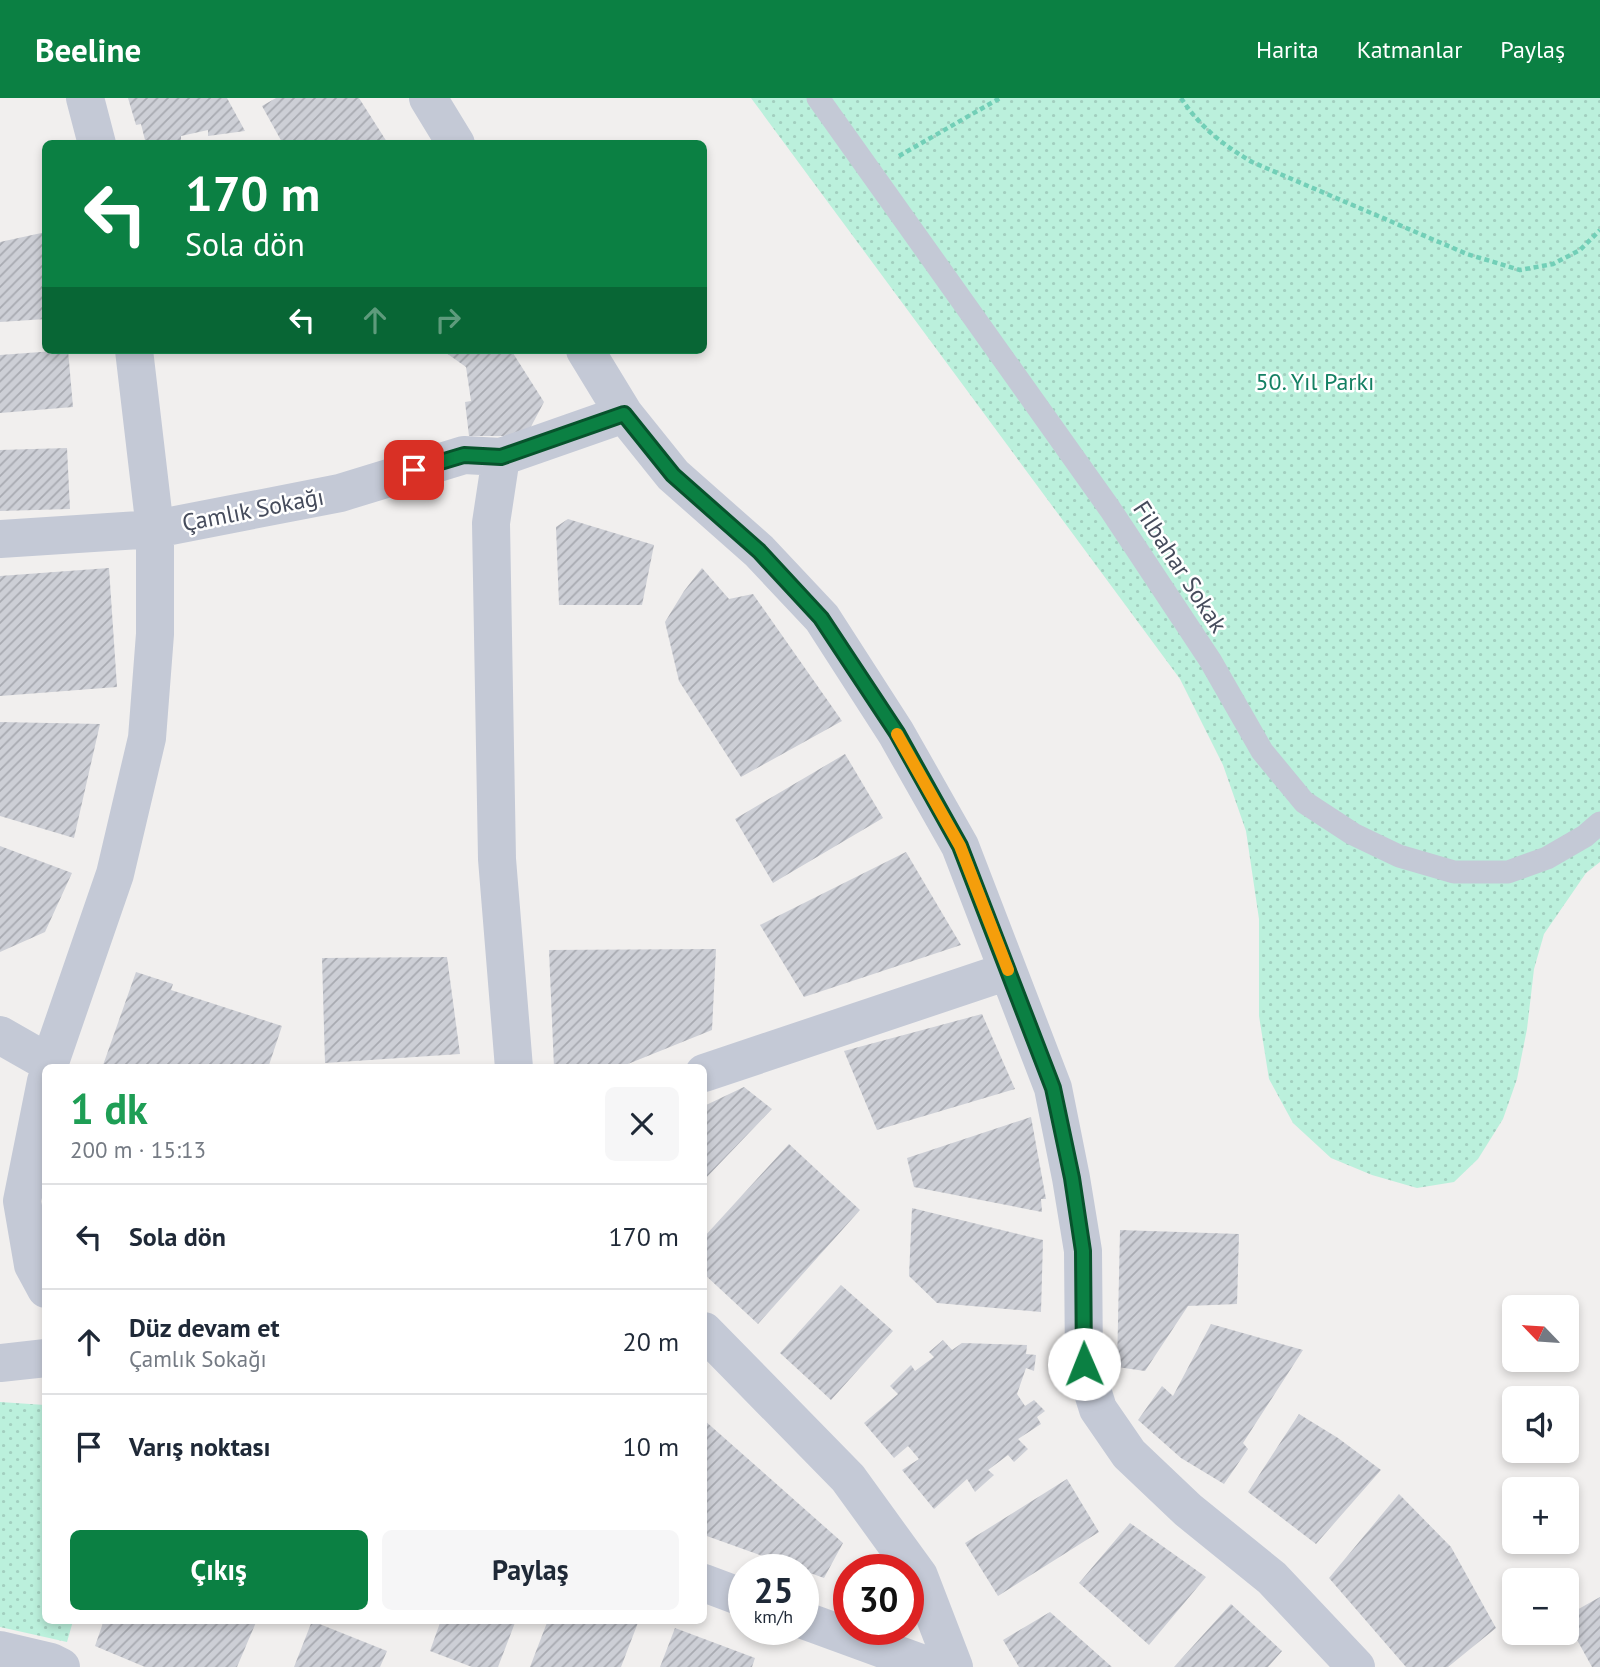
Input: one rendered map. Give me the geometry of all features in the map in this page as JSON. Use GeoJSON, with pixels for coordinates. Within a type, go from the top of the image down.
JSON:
{"type":"FeatureCollection","features":[{"type":"Feature","properties":{"kind":"street"},"geometry":{"type":"LineString","coordinates":[[85,98],[96,140]]}},
{"type":"Feature","properties":{"kind":"street"},"geometry":{"type":"LineString","coordinates":[[428,98],[454,140]]}},
{"type":"Feature","properties":{"kind":"street"},"geometry":{"type":"LineString","coordinates":[[50,1064],[115,874],[147,738],[155,634],[155,528],[134,354]]}},
{"type":"Feature","properties":{"kind":"street"},"geometry":{"type":"LineString","coordinates":[[587,354],[624,414],[673,475],[759,551],[821,618],[897,733],[960,846],[1053,1088],[1072,1178],[1083,1251],[1084,1364],[1097,1409],[1129,1454],[1188,1510],[1272,1578],[1356,1667]]}},
{"type":"Feature","properties":{"kind":"street"},"geometry":{"type":"LineString","coordinates":[[514,1064],[497,859],[491,523],[501,457],[624,414]]}},
{"type":"Feature","properties":{"kind":"street","name":"Çamlık Sokağı"},"geometry":{"type":"LineString","coordinates":[[0,539],[155,528],[340,493],[464,455],[501,457]]}},
{"type":"Feature","properties":{"kind":"street"},"geometry":{"type":"LineString","coordinates":[[707,1072],[1008,971]]}},
{"type":"Feature","properties":{"kind":"street"},"geometry":{"type":"LineString","coordinates":[[0,1035],[42,1066]]}},
{"type":"Feature","properties":{"kind":"street"},"geometry":{"type":"LineString","coordinates":[[42,1101],[22,1201],[33,1265],[42,1282]]}},
{"type":"Feature","properties":{"kind":"street"},"geometry":{"type":"LineString","coordinates":[[707,1334],[848,1478],[919,1576],[954,1667]]}},
{"type":"Feature","properties":{"kind":"street"},"geometry":{"type":"LineString","coordinates":[[0,1363],[42,1358]]}},
{"type":"Feature","properties":{"kind":"street"},"geometry":{"type":"LineString","coordinates":[[707,1584],[728,1592]]}},
{"type":"Feature","properties":{"kind":"street"},"geometry":{"type":"LineString","coordinates":[[819,1626],[932,1667]]}},
{"type":"Feature","properties":{"kind":"street"},"geometry":{"type":"LineString","coordinates":[[0,1650],[51,1662],[61,1667]]}},
{"type":"Feature","properties":{"kind":"lane","name":"Filbahar Sokak"},"geometry":{"type":"LineString","coordinates":[[818,98],[1110,509],[1210,660],[1262,751],[1304,802],[1353,835],[1399,856],[1454,872],[1508,872],[1546,858],[1585,836],[1600,823]]}},
{"type":"Feature","properties":{"kind":"path"},"geometry":{"type":"LineString","coordinates":[[871,173],[1000,98]]}},
{"type":"Feature","properties":{"kind":"path"},"geometry":{"type":"LineString","coordinates":[[1181,98],[1195,119],[1222,144],[1252,162],[1467,254],[1520,270],[1553,264],[1580,250],[1600,230]]}},
{"type":"Feature","properties":{"kind":"green space","name":"50. Yıl Parkı"},"geometry":{"type":"Polygon","coordinates":[[[751,98],[1600,98],[1600,862],[1586,873],[1544,934],[1534,969],[1527,1029],[1517,1079],[1503,1119],[1478,1159],[1454,1182],[1417,1188],[1372,1175],[1331,1158],[1293,1123],[1269,1079],[1259,1016],[1259,919],[1246,831],[1223,765],[1180,679],[751,98]]]}},
{"type":"Feature","properties":{"kind":"green space"},"geometry":{"type":"Polygon","coordinates":[[[0,1402],[42,1405],[42,1624],[72,1624],[67,1642],[0,1627],[0,1402]]]}},
{"type":"Feature","properties":{"kind":"building"},"geometry":{"type":"Polygon","coordinates":[[[128,98],[227,98],[245,131],[208,136],[208,130],[181,136],[181,140],[145,140],[141,124],[136,125],[128,98]]]}},
{"type":"Feature","properties":{"kind":"building"},"geometry":{"type":"Polygon","coordinates":[[[276,98],[359,98],[386,140],[281,140],[262,106],[276,98]]]}},
{"type":"Feature","properties":{"kind":"building"},"geometry":{"type":"Polygon","coordinates":[[[42,233],[42,319],[0,322],[0,242],[42,233]]]}},
{"type":"Feature","properties":{"kind":"building"},"geometry":{"type":"Polygon","coordinates":[[[42,352],[68,354],[73,407],[0,413],[0,355],[42,352]]]}},
{"type":"Feature","properties":{"kind":"building"},"geometry":{"type":"Polygon","coordinates":[[[448,354],[514,354],[544,402],[525,438],[469,436],[465,402],[471,401],[466,367],[448,354]]]}},
{"type":"Feature","properties":{"kind":"building"},"geometry":{"type":"Polygon","coordinates":[[[67,448],[70,509],[0,511],[0,450],[67,448]]]}},
{"type":"Feature","properties":{"kind":"building"},"geometry":{"type":"Polygon","coordinates":[[[568,519],[654,545],[642,605],[559,605],[556,527],[568,519]]]}},
{"type":"Feature","properties":{"kind":"building"},"geometry":{"type":"Polygon","coordinates":[[[109,568],[117,687],[0,696],[0,576],[109,568]]]}},
{"type":"Feature","properties":{"kind":"building"},"geometry":{"type":"Polygon","coordinates":[[[702,568],[729,599],[753,594],[842,721],[741,777],[679,681],[665,622],[702,568]]]}},
{"type":"Feature","properties":{"kind":"building"},"geometry":{"type":"Polygon","coordinates":[[[0,722],[100,724],[74,838],[0,816],[0,722]]]}},
{"type":"Feature","properties":{"kind":"building"},"geometry":{"type":"Polygon","coordinates":[[[845,754],[883,818],[773,883],[735,819],[845,754]]]}},
{"type":"Feature","properties":{"kind":"building"},"geometry":{"type":"Polygon","coordinates":[[[0,846],[72,873],[45,932],[0,952],[0,846]]]}},
{"type":"Feature","properties":{"kind":"building"},"geometry":{"type":"Polygon","coordinates":[[[906,852],[961,945],[804,997],[760,925],[906,852]]]}},
{"type":"Feature","properties":{"kind":"building"},"geometry":{"type":"Polygon","coordinates":[[[716,949],[712,1030],[628,1064],[554,1064],[549,950],[716,949]]]}},
{"type":"Feature","properties":{"kind":"building"},"geometry":{"type":"Polygon","coordinates":[[[447,957],[460,1054],[325,1063],[322,958],[447,957]]]}},
{"type":"Feature","properties":{"kind":"building"},"geometry":{"type":"Polygon","coordinates":[[[136,972],[173,984],[171,990],[282,1026],[269,1064],[103,1064],[136,972]]]}},
{"type":"Feature","properties":{"kind":"building"},"geometry":{"type":"Polygon","coordinates":[[[982,1014],[1015,1089],[877,1130],[844,1051],[982,1014]]]}},
{"type":"Feature","properties":{"kind":"building"},"geometry":{"type":"Polygon","coordinates":[[[744,1087],[772,1109],[707,1177],[707,1105],[744,1087]]]}},
{"type":"Feature","properties":{"kind":"building"},"geometry":{"type":"Polygon","coordinates":[[[1031,1117],[1046,1199],[1041,1199],[1042,1212],[914,1187],[907,1158],[1031,1117]]]}},
{"type":"Feature","properties":{"kind":"building"},"geometry":{"type":"Polygon","coordinates":[[[789,1144],[860,1210],[758,1324],[707,1277],[707,1234],[789,1144]]]}},
{"type":"Feature","properties":{"kind":"building"},"geometry":{"type":"Polygon","coordinates":[[[912,1208],[1043,1240],[1041,1312],[937,1303],[909,1276],[912,1208]]]}},
{"type":"Feature","properties":{"kind":"building"},"geometry":{"type":"Polygon","coordinates":[[[1120,1230],[1239,1234],[1237,1304],[1188,1306],[1145,1371],[1117,1367],[1120,1230]]]}},
{"type":"Feature","properties":{"kind":"building"},"geometry":{"type":"Polygon","coordinates":[[[841,1285],[893,1331],[831,1400],[780,1353],[841,1285]]]}},
{"type":"Feature","properties":{"kind":"building"},"geometry":{"type":"Polygon","coordinates":[[[1211,1324],[1303,1350],[1243,1443],[1248,1449],[1224,1484],[1181,1458],[1138,1420],[1162,1386],[1173,1396],[1211,1324]]]}},
{"type":"Feature","properties":{"kind":"building"},"geometry":{"type":"Polygon","coordinates":[[[943,1340],[952,1350],[962,1343],[1027,1345],[1026,1354],[1036,1355],[1034,1371],[1026,1368],[1017,1394],[1025,1406],[1034,1400],[1045,1411],[1037,1417],[1041,1424],[1018,1439],[1028,1449],[1014,1462],[1008,1455],[988,1470],[994,1475],[975,1492],[967,1479],[934,1509],[902,1470],[919,1459],[908,1446],[894,1458],[864,1423],[898,1394],[890,1386],[911,1365],[915,1371],[934,1357],[929,1352],[943,1340]]]}},
{"type":"Feature","properties":{"kind":"building"},"geometry":{"type":"Polygon","coordinates":[[[1299,1414],[1338,1438],[1381,1470],[1316,1544],[1248,1492],[1299,1414]]]}},
{"type":"Feature","properties":{"kind":"building"},"geometry":{"type":"Polygon","coordinates":[[[707,1423],[843,1543],[837,1554],[833,1554],[833,1561],[824,1578],[819,1576],[819,1554],[757,1554],[707,1536],[707,1423]]]}},
{"type":"Feature","properties":{"kind":"building"},"geometry":{"type":"Polygon","coordinates":[[[1067,1479],[1099,1532],[998,1596],[965,1543],[1067,1479]]]}},
{"type":"Feature","properties":{"kind":"building"},"geometry":{"type":"Polygon","coordinates":[[[1399,1494],[1451,1547],[1496,1628],[1448,1667],[1406,1667],[1329,1578],[1399,1494]]]}},
{"type":"Feature","properties":{"kind":"building"},"geometry":{"type":"Polygon","coordinates":[[[1130,1523],[1206,1577],[1149,1645],[1079,1583],[1130,1523]]]}},
{"type":"Feature","properties":{"kind":"building"},"geometry":{"type":"Polygon","coordinates":[[[1600,1597],[1600,1667],[1592,1667],[1579,1644],[1579,1609],[1600,1597]]]}},
{"type":"Feature","properties":{"kind":"building"},"geometry":{"type":"Polygon","coordinates":[[[1231,1604],[1282,1651],[1268,1667],[1174,1667],[1231,1604]]]}},
{"type":"Feature","properties":{"kind":"building"},"geometry":{"type":"Polygon","coordinates":[[[1050,1612],[1112,1667],[1019,1667],[1003,1640],[1050,1612]]]}},
{"type":"Feature","properties":{"kind":"building"},"geometry":{"type":"Polygon","coordinates":[[[103,1624],[255,1624],[237,1667],[145,1667],[95,1646],[103,1624]]]}},
{"type":"Feature","properties":{"kind":"building"},"geometry":{"type":"Polygon","coordinates":[[[311,1624],[320,1624],[387,1651],[380,1667],[294,1667],[311,1624]]]}},
{"type":"Feature","properties":{"kind":"building"},"geometry":{"type":"Polygon","coordinates":[[[440,1624],[514,1624],[498,1667],[472,1667],[430,1651],[440,1624]]]}},
{"type":"Feature","properties":{"kind":"building"},"geometry":{"type":"Polygon","coordinates":[[[546,1624],[637,1624],[621,1667],[530,1667],[546,1624]]]}},
{"type":"Feature","properties":{"kind":"building"},"geometry":{"type":"Polygon","coordinates":[[[675,1628],[755,1658],[752,1667],[660,1667],[675,1628]]]}},
{"type":"Feature","properties":{"kind":"slow traffic"},"geometry":{"type":"LineString","coordinates":[[897,734],[960,846],[1008,970]]}},
{"type":"Feature","properties":{"kind":"route"},"geometry":{"type":"LineString","coordinates":[[414,470],[464,455],[501,457],[624,414],[673,475],[759,551],[821,618],[897,733],[960,846],[1053,1088],[1072,1178],[1083,1251],[1084,1364]]}}]}
